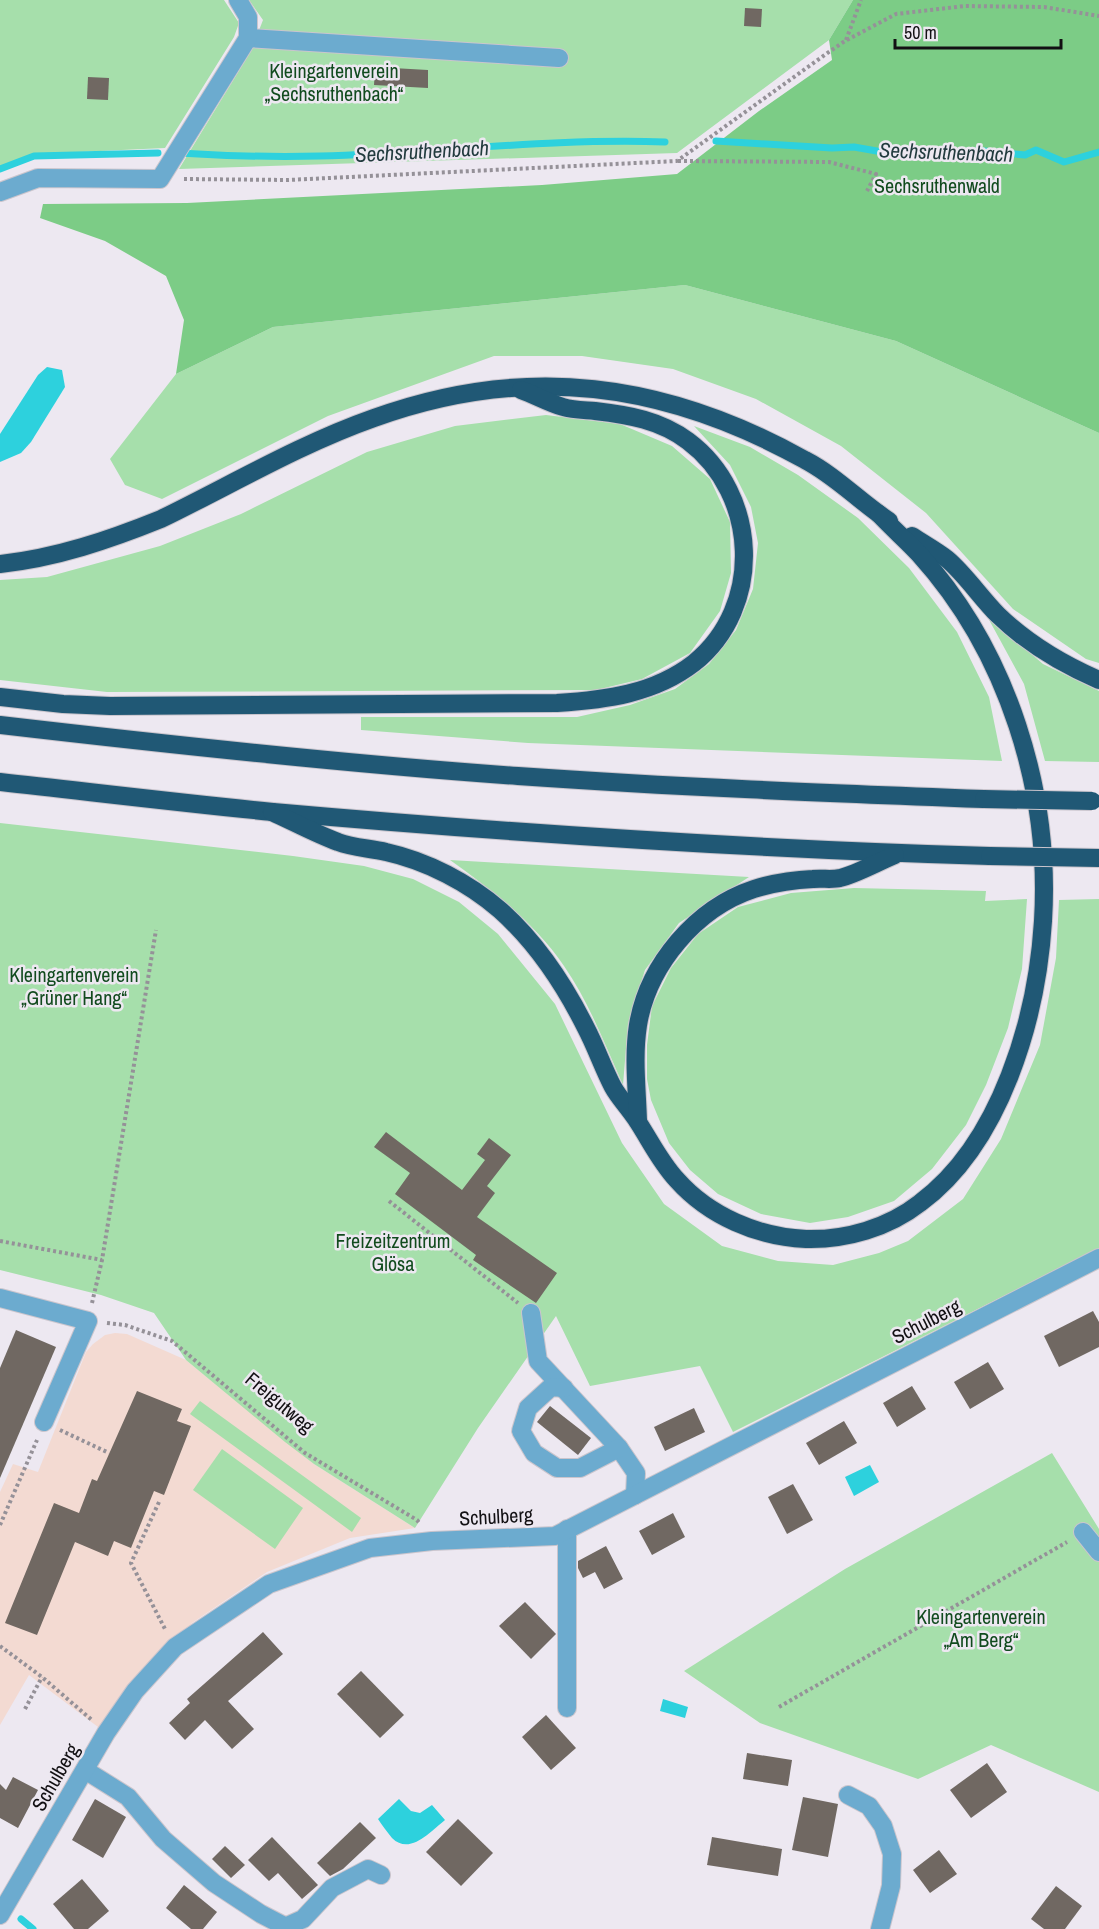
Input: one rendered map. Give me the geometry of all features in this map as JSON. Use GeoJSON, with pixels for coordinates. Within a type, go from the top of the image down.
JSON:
{"type":"FeatureCollection","features":[{"type":"Feature","properties":{"kind":"highway"},"geometry":{"type":"LineString","coordinates":[[0,564],[56,555],[137,529],[305,447],[373,418],[445,396],[514,387],[555,386],[598,389],[672,403],[731,423],[808,461],[879,514],[948,560],[998,615],[1023,637],[1066,665],[1099,680]]}},
{"type":"Feature","properties":{"kind":"highway"},"geometry":{"type":"LineString","coordinates":[[0,698],[110,706],[557,703],[616,697],[644,690],[666,680],[694,662],[718,637],[739,597],[745,562],[743,536],[736,504],[720,475],[705,455],[687,440],[665,428],[639,417],[564,407],[514,387]]}},
{"type":"Feature","properties":{"kind":"highway"},"geometry":{"type":"LineString","coordinates":[[272,812],[341,844],[387,852],[430,866],[456,879],[498,908],[539,951],[555,974],[585,1027],[614,1089],[638,1121],[656,1152],[676,1179],[709,1208],[732,1221],[765,1234],[796,1239],[836,1237],[860,1233],[879,1226],[914,1208],[930,1196],[950,1175],[989,1119],[1010,1076],[1031,1000],[1042,940],[1044,860],[1040,819],[1032,777],[1007,697],[989,658],[969,621],[921,556],[879,514]]}},
{"type":"Feature","properties":{"kind":"highway"},"geometry":{"type":"LineString","coordinates":[[0,725],[184,746],[516,776],[777,791],[1095,801]]}},
{"type":"Feature","properties":{"kind":"highway"},"geometry":{"type":"LineString","coordinates":[[0,782],[272,812],[585,836],[898,854],[1099,858]]}},
{"type":"Feature","properties":{"kind":"highway"},"geometry":{"type":"LineString","coordinates":[[638,1121],[635,1054],[638,1024],[647,992],[663,962],[684,934],[727,900],[753,890],[795,881],[840,878],[898,854]]}},
{"type":"Feature","properties":{"kind":"street"},"geometry":{"type":"LineString","coordinates":[[0,192],[38,178],[160,179],[248,38],[248,17],[238,0]]}},
{"type":"Feature","properties":{"kind":"street"},"geometry":{"type":"LineString","coordinates":[[248,38],[559,58]]}},
{"type":"Feature","properties":{"kind":"street","name":"Schulberg"},"geometry":{"type":"LineString","coordinates":[[0,1915],[106,1733],[135,1691],[175,1647],[269,1584],[370,1548],[432,1541],[555,1536],[1099,1258]]}},
{"type":"Feature","properties":{"kind":"street"},"geometry":{"type":"LineString","coordinates":[[0,1298],[88,1321],[44,1422]]}},
{"type":"Feature","properties":{"kind":"street"},"geometry":{"type":"LineString","coordinates":[[531,1313],[538,1361],[619,1448],[636,1473],[635,1495]]}},
{"type":"Feature","properties":{"kind":"street"},"geometry":{"type":"LineString","coordinates":[[564,1388],[551,1387],[528,1408],[521,1431],[534,1453],[557,1468],[580,1468],[619,1448]]}},
{"type":"Feature","properties":{"kind":"street"},"geometry":{"type":"LineString","coordinates":[[567,1529],[567,1708]]}},
{"type":"Feature","properties":{"kind":"street"},"geometry":{"type":"LineString","coordinates":[[1083,1532],[1099,1552]]}},
{"type":"Feature","properties":{"kind":"street"},"geometry":{"type":"LineString","coordinates":[[85,1770],[128,1797],[163,1839],[214,1883],[261,1914],[288,1928],[303,1918],[332,1888],[368,1869],[381,1875]]}},
{"type":"Feature","properties":{"kind":"street"},"geometry":{"type":"LineString","coordinates":[[848,1795],[869,1806],[883,1826],[892,1854],[891,1886],[880,1929]]}},
{"type":"Feature","properties":{"kind":"path"},"geometry":{"type":"LineString","coordinates":[[845,41],[861,0]]}},
{"type":"Feature","properties":{"kind":"path"},"geometry":{"type":"LineString","coordinates":[[677,161],[845,41],[896,14],[965,6],[1044,7],[1099,16]]}},
{"type":"Feature","properties":{"kind":"path"},"geometry":{"type":"LineString","coordinates":[[160,179],[288,180],[677,161],[829,162],[876,174],[867,191]]}},
{"type":"Feature","properties":{"kind":"path"},"geometry":{"type":"LineString","coordinates":[[88,1321],[102,1260],[156,930]]}},
{"type":"Feature","properties":{"kind":"path"},"geometry":{"type":"LineString","coordinates":[[389,1201],[531,1313]]}},
{"type":"Feature","properties":{"kind":"path"},"geometry":{"type":"LineString","coordinates":[[0,1240],[102,1260]]}},
{"type":"Feature","properties":{"kind":"path","name":"Freigutweg"},"geometry":{"type":"LineString","coordinates":[[88,1321],[125,1325],[172,1341],[305,1453],[417,1520],[432,1541]]}},
{"type":"Feature","properties":{"kind":"path"},"geometry":{"type":"LineString","coordinates":[[0,1525],[44,1422],[109,1453]]}},
{"type":"Feature","properties":{"kind":"path"},"geometry":{"type":"LineString","coordinates":[[159,1502],[131,1563],[175,1647]]}},
{"type":"Feature","properties":{"kind":"path"},"geometry":{"type":"LineString","coordinates":[[779,1707],[1083,1532]]}},
{"type":"Feature","properties":{"kind":"path"},"geometry":{"type":"LineString","coordinates":[[0,1646],[42,1677],[106,1733]]}},
{"type":"Feature","properties":{"kind":"path"},"geometry":{"type":"LineString","coordinates":[[25,1709],[42,1677]]}},
{"type":"Feature","properties":{"kind":"shaded area"},"geometry":{"type":"Polygon","coordinates":[[[127,1334],[186,1360],[314,1464],[415,1528],[350,1538],[267,1572],[192,1623],[106,1733],[29,1675],[0,1725],[0,1492],[13,1464],[38,1472],[86,1352],[105,1335],[127,1334]]]}},
{"type":"Feature","properties":{"kind":"green space"},"geometry":{"type":"Polygon","coordinates":[[[0,0],[224,0],[239,23],[234,37],[165,148],[35,154],[0,168],[0,0]]]}},
{"type":"Feature","properties":{"kind":"green space","name":"Kleingartenverein „Sechsruthenbach“"},"geometry":{"type":"Polygon","coordinates":[[[249,0],[853,0],[829,40],[677,153],[179,169],[251,51],[263,20],[249,0]]]}},
{"type":"Feature","properties":{"kind":"green space","name":"Sechsruthenwald"},"geometry":{"type":"Polygon","coordinates":[[[853,0],[1099,0],[1099,433],[896,341],[685,285],[273,327],[176,374],[184,320],[166,276],[105,241],[40,218],[43,204],[187,203],[542,185],[677,174],[759,111],[832,60],[829,40],[853,0]]]}},
{"type":"Feature","properties":{"kind":"green space"},"geometry":{"type":"Polygon","coordinates":[[[685,285],[896,341],[1099,433],[1099,663],[1086,659],[1013,609],[926,513],[841,446],[756,399],[673,369],[582,356],[494,356],[328,416],[162,499],[125,485],[110,459],[176,374],[273,327],[685,285]]]}},
{"type":"Feature","properties":{"kind":"green space"},"geometry":{"type":"Polygon","coordinates":[[[546,415],[620,424],[672,446],[710,479],[730,522],[731,573],[720,611],[690,653],[642,679],[596,690],[107,692],[0,680],[0,580],[47,577],[160,546],[241,514],[367,452],[455,426],[546,415]]]}},
{"type":"Feature","properties":{"kind":"green space"},"geometry":{"type":"Polygon","coordinates":[[[694,426],[750,447],[798,475],[858,518],[909,568],[957,632],[989,697],[1002,761],[528,743],[361,730],[361,717],[577,717],[630,705],[675,689],[709,664],[736,630],[753,589],[758,543],[751,507],[730,465],[694,426]]]}},
{"type":"Feature","properties":{"kind":"green space"},"geometry":{"type":"Polygon","coordinates":[[[987,616],[1043,664],[1099,691],[1099,762],[1045,761],[1024,684],[987,616]]]}},
{"type":"Feature","properties":{"kind":"green space"},"geometry":{"type":"Polygon","coordinates":[[[0,823],[364,866],[413,879],[459,902],[498,934],[555,1004],[622,1143],[664,1204],[722,1246],[778,1261],[833,1265],[879,1253],[908,1241],[963,1199],[1001,1139],[1040,1045],[1056,958],[1059,900],[1099,899],[1099,1266],[1091,1252],[733,1432],[700,1366],[590,1386],[556,1316],[478,1428],[415,1528],[314,1464],[285,1442],[186,1360],[154,1313],[101,1295],[0,1270],[0,823]]]}},
{"type":"Feature","properties":{"kind":"green space"},"geometry":{"type":"Polygon","coordinates":[[[450,860],[749,877],[679,923],[645,970],[628,1024],[623,1085],[581,994],[552,950],[512,908],[450,860]]]}},
{"type":"Feature","properties":{"kind":"green space"},"geometry":{"type":"Polygon","coordinates":[[[854,888],[986,891],[985,901],[1027,899],[1022,969],[1008,1028],[986,1085],[966,1125],[932,1169],[894,1201],[848,1217],[810,1223],[761,1214],[718,1194],[690,1170],[669,1143],[651,1100],[647,1079],[647,1045],[652,1006],[671,968],[698,934],[738,907],[791,893],[854,888]]]}},
{"type":"Feature","properties":{"kind":"green space"},"geometry":{"type":"Polygon","coordinates":[[[200,1401],[361,1518],[352,1532],[190,1414],[200,1401]]]}},
{"type":"Feature","properties":{"kind":"green space"},"geometry":{"type":"Polygon","coordinates":[[[222,1449],[303,1508],[275,1549],[193,1490],[222,1449]]]}},
{"type":"Feature","properties":{"kind":"green space","name":"Kleingartenverein „Am Berg“"},"geometry":{"type":"Polygon","coordinates":[[[1052,1453],[1099,1529],[1099,1792],[991,1745],[918,1779],[760,1723],[684,1671],[845,1569],[1052,1453]]]}},
{"type":"Feature","properties":{"kind":"water"},"geometry":{"type":"Polygon","coordinates":[[[47,367],[62,370],[65,387],[31,442],[21,453],[0,462],[0,434],[38,375],[47,367]]]}},
{"type":"Feature","properties":{"kind":"water"},"geometry":{"type":"Polygon","coordinates":[[[870,1465],[879,1482],[854,1496],[845,1477],[870,1465]]]}},
{"type":"Feature","properties":{"kind":"water"},"geometry":{"type":"Polygon","coordinates":[[[663,1699],[688,1707],[685,1718],[660,1711],[663,1699]]]}},
{"type":"Feature","properties":{"kind":"water"},"geometry":{"type":"Polygon","coordinates":[[[399,1799],[411,1811],[420,1813],[432,1805],[445,1820],[420,1840],[406,1844],[399,1843],[392,1838],[378,1819],[399,1799]]]}},
{"type":"Feature","properties":{"kind":"building"},"geometry":{"type":"Polygon","coordinates":[[[745,8],[762,9],[761,27],[744,26],[745,8]]]}},
{"type":"Feature","properties":{"kind":"building"},"geometry":{"type":"Polygon","coordinates":[[[375,67],[428,70],[428,88],[374,85],[375,67]]]}},
{"type":"Feature","properties":{"kind":"building"},"geometry":{"type":"Polygon","coordinates":[[[88,77],[109,78],[108,100],[87,99],[88,77]]]}},
{"type":"Feature","properties":{"kind":"building"},"geometry":{"type":"Polygon","coordinates":[[[386,1132],[462,1190],[485,1160],[477,1154],[489,1138],[511,1155],[487,1186],[495,1193],[477,1217],[557,1273],[536,1303],[473,1260],[476,1255],[395,1194],[410,1173],[374,1147],[386,1132]]]}},
{"type":"Feature","properties":{"kind":"building"},"geometry":{"type":"Polygon","coordinates":[[[1093,1311],[1099,1322],[1099,1347],[1059,1367],[1044,1336],[1093,1311]]]}},
{"type":"Feature","properties":{"kind":"building"},"geometry":{"type":"Polygon","coordinates":[[[16,1330],[56,1347],[0,1478],[0,1368],[16,1330]]]}},
{"type":"Feature","properties":{"kind":"building"},"geometry":{"type":"Polygon","coordinates":[[[988,1362],[1004,1389],[970,1409],[954,1382],[988,1362]]]}},
{"type":"Feature","properties":{"kind":"building"},"geometry":{"type":"Polygon","coordinates":[[[912,1386],[926,1409],[897,1427],[883,1403],[912,1386]]]}},
{"type":"Feature","properties":{"kind":"building"},"geometry":{"type":"Polygon","coordinates":[[[137,1391],[182,1409],[177,1421],[191,1426],[164,1495],[154,1491],[131,1548],[114,1541],[108,1556],[75,1542],[37,1635],[5,1623],[54,1503],[79,1513],[92,1479],[97,1481],[137,1391]]]}},
{"type":"Feature","properties":{"kind":"building"},"geometry":{"type":"Polygon","coordinates":[[[550,1406],[591,1438],[578,1455],[537,1422],[550,1406]]]}},
{"type":"Feature","properties":{"kind":"building"},"geometry":{"type":"Polygon","coordinates":[[[694,1408],[705,1432],[665,1451],[654,1427],[694,1408]]]}},
{"type":"Feature","properties":{"kind":"building"},"geometry":{"type":"Polygon","coordinates":[[[844,1421],[857,1443],[819,1465],[806,1443],[844,1421]]]}},
{"type":"Feature","properties":{"kind":"building"},"geometry":{"type":"Polygon","coordinates":[[[793,1484],[813,1520],[787,1534],[768,1497],[793,1484]]]}},
{"type":"Feature","properties":{"kind":"building"},"geometry":{"type":"Polygon","coordinates":[[[673,1513],[685,1537],[652,1555],[639,1531],[673,1513]]]}},
{"type":"Feature","properties":{"kind":"building"},"geometry":{"type":"Polygon","coordinates":[[[606,1546],[623,1579],[604,1589],[595,1572],[583,1578],[578,1568],[578,1561],[606,1546]]]}},
{"type":"Feature","properties":{"kind":"building"},"geometry":{"type":"Polygon","coordinates":[[[525,1602],[556,1634],[531,1659],[499,1626],[525,1602]]]}},
{"type":"Feature","properties":{"kind":"building"},"geometry":{"type":"Polygon","coordinates":[[[263,1632],[283,1654],[228,1701],[254,1729],[232,1749],[205,1720],[185,1740],[169,1723],[190,1703],[187,1699],[263,1632]]]}},
{"type":"Feature","properties":{"kind":"building"},"geometry":{"type":"Polygon","coordinates":[[[361,1671],[404,1715],[380,1738],[337,1694],[361,1671]]]}},
{"type":"Feature","properties":{"kind":"building"},"geometry":{"type":"Polygon","coordinates":[[[546,1715],[576,1748],[551,1770],[522,1737],[546,1715]]]}},
{"type":"Feature","properties":{"kind":"building"},"geometry":{"type":"Polygon","coordinates":[[[747,1753],[792,1760],[788,1786],[743,1779],[747,1753]]]}},
{"type":"Feature","properties":{"kind":"building"},"geometry":{"type":"Polygon","coordinates":[[[987,1763],[1007,1792],[971,1818],[950,1790],[987,1763]]]}},
{"type":"Feature","properties":{"kind":"building"},"geometry":{"type":"Polygon","coordinates":[[[13,1777],[38,1790],[18,1828],[0,1818],[0,1784],[6,1790],[13,1777]]]}},
{"type":"Feature","properties":{"kind":"building"},"geometry":{"type":"Polygon","coordinates":[[[803,1797],[838,1804],[828,1857],[792,1850],[803,1797]]]}},
{"type":"Feature","properties":{"kind":"building"},"geometry":{"type":"Polygon","coordinates":[[[95,1799],[126,1817],[103,1858],[72,1840],[95,1799]]]}},
{"type":"Feature","properties":{"kind":"building"},"geometry":{"type":"Polygon","coordinates":[[[458,1819],[493,1853],[461,1886],[426,1852],[458,1819]]]}},
{"type":"Feature","properties":{"kind":"building"},"geometry":{"type":"Polygon","coordinates":[[[360,1822],[376,1838],[343,1869],[330,1876],[317,1863],[360,1822]]]}},
{"type":"Feature","properties":{"kind":"building"},"geometry":{"type":"Polygon","coordinates":[[[272,1837],[318,1885],[302,1899],[278,1873],[269,1881],[248,1860],[272,1837]]]}},
{"type":"Feature","properties":{"kind":"building"},"geometry":{"type":"Polygon","coordinates":[[[712,1837],[782,1849],[778,1876],[707,1865],[712,1837]]]}},
{"type":"Feature","properties":{"kind":"building"},"geometry":{"type":"Polygon","coordinates":[[[225,1846],[245,1865],[231,1878],[212,1859],[225,1846]]]}},
{"type":"Feature","properties":{"kind":"building"},"geometry":{"type":"Polygon","coordinates":[[[939,1850],[957,1874],[930,1893],[913,1870],[939,1850]]]}},
{"type":"Feature","properties":{"kind":"building"},"geometry":{"type":"Polygon","coordinates":[[[82,1879],[109,1911],[88,1929],[74,1929],[53,1904],[82,1879]]]}},
{"type":"Feature","properties":{"kind":"building"},"geometry":{"type":"Polygon","coordinates":[[[184,1885],[217,1912],[203,1929],[191,1929],[166,1908],[184,1885]]]}},
{"type":"Feature","properties":{"kind":"building"},"geometry":{"type":"Polygon","coordinates":[[[1056,1886],[1082,1906],[1065,1929],[1044,1929],[1031,1919],[1056,1886]]]}},
{"type":"Feature","properties":{"kind":"waterway","name":"Sechsruthenbach"},"geometry":{"type":"LineString","coordinates":[[716,141],[832,148],[854,147],[888,153],[984,151],[1025,155],[1036,150],[1064,162],[1099,152]]}},
{"type":"Feature","properties":{"kind":"waterway","name":"Sechsruthenbach"},"geometry":{"type":"LineString","coordinates":[[179,153],[320,156],[579,142],[665,142]]}},
{"type":"Feature","properties":{"kind":"waterway","name":"Sechsruthenbach"},"geometry":{"type":"LineString","coordinates":[[0,169],[34,156],[158,153]]}},
{"type":"Feature","properties":{"kind":"waterway"},"geometry":{"type":"LineString","coordinates":[[21,1919],[33,1929]]}},
{"type":"Feature","properties":{"kind":"park label","name":"Kleingartenverein „Grüner Hang“"},"geometry":{"type":"Point","coordinates":[74,986]}},
{"type":"Feature","properties":{"kind":"park label","name":"Freizeitzentrum Glösa"},"geometry":{"type":"Point","coordinates":[393,1252]}}]}
